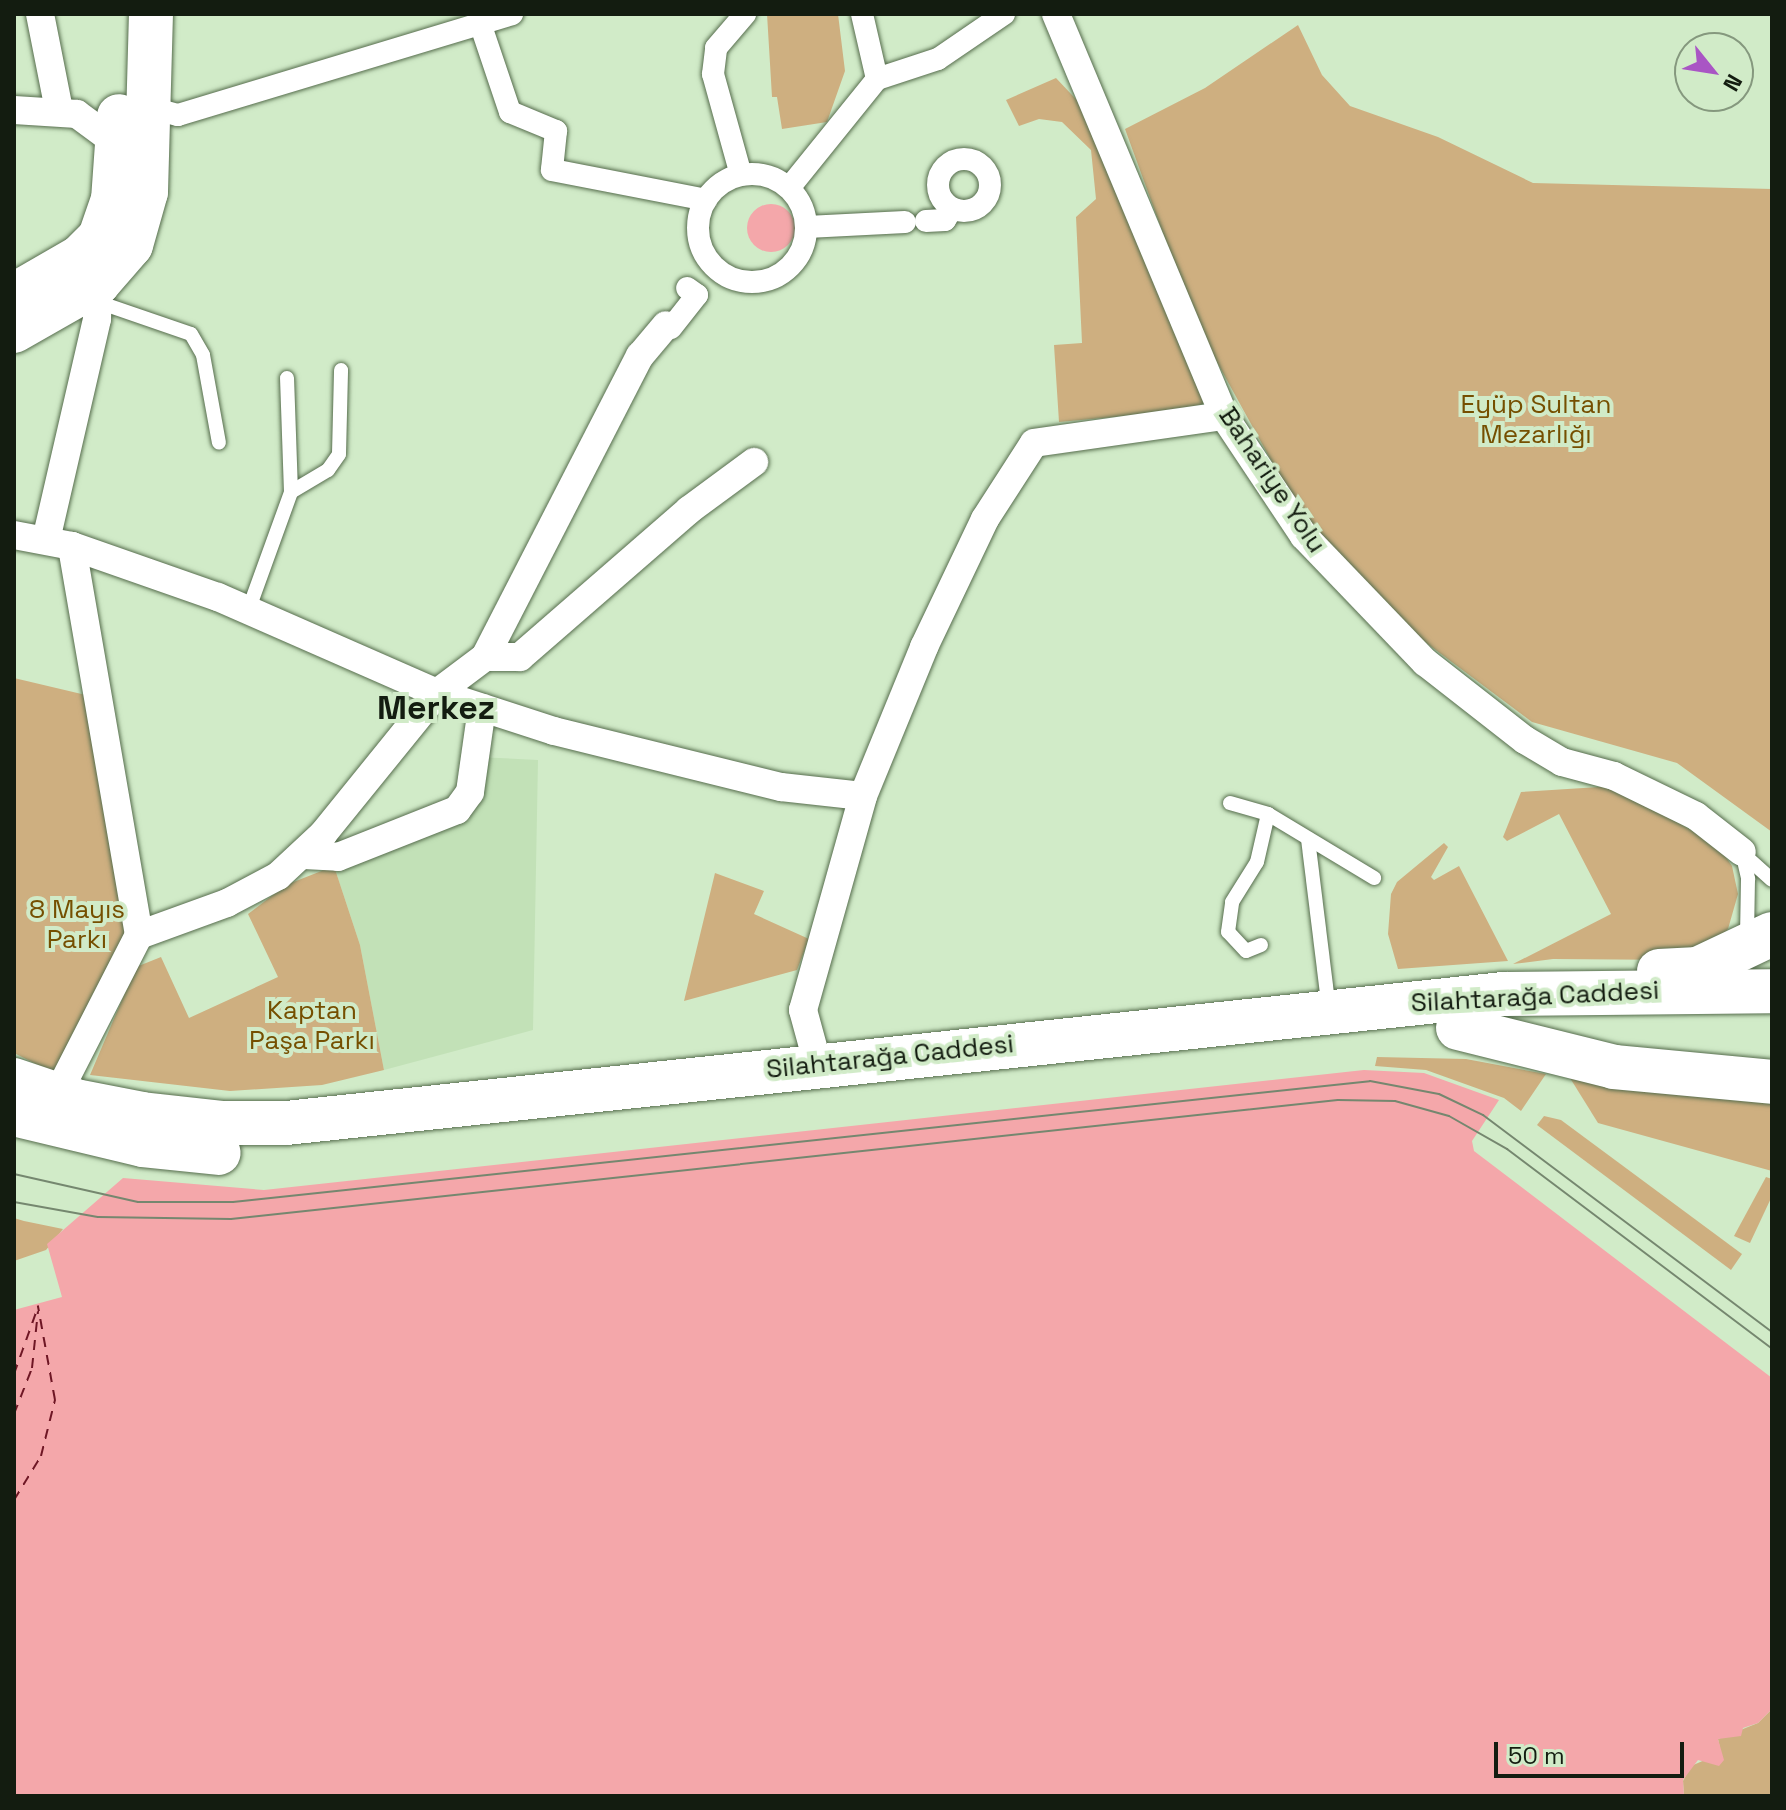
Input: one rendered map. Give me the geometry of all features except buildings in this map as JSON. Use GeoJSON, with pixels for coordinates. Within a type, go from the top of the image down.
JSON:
{"type":"FeatureCollection","features":[{"type":"Feature","properties":{"kind":"main road"},"geometry":{"type":"LineString","coordinates":[[14,295],[80,257],[100,237],[113,200],[119,145],[124,14]]}},
{"type":"Feature","properties":{"kind":"main road"},"geometry":{"type":"LineString","coordinates":[[14,331],[98,292],[117,265],[140,222],[146,192],[151,14]]}},
{"type":"Feature","properties":{"kind":"main road"},"geometry":{"type":"LineString","coordinates":[[1568,992],[1616,973],[1698,969],[1759,938]]}},
{"type":"Feature","properties":{"kind":"main road","name":"Silahtarağa Caddesi"},"geometry":{"type":"LineString","coordinates":[[14,1080],[57,1095],[142,1114],[252,1124],[1329,1010],[1568,992],[1772,991]]}},
{"type":"Feature","properties":{"kind":"main road","name":"Silahtarağa Caddesi"},"geometry":{"type":"LineString","coordinates":[[14,1114],[143,1145],[260,1153],[1458,1028],[1772,1020]]}},
{"type":"Feature","properties":{"kind":"main road"},"geometry":{"type":"LineString","coordinates":[[1458,1028],[1614,1067],[1772,1082]]}},
{"type":"Feature","properties":{"kind":"street"},"geometry":{"type":"LineString","coordinates":[[40,14],[59,110]]}},
{"type":"Feature","properties":{"kind":"street"},"geometry":{"type":"LineString","coordinates":[[148,107],[178,115],[512,14]]}},
{"type":"Feature","properties":{"kind":"street"},"geometry":{"type":"LineString","coordinates":[[741,175],[713,74],[716,48],[745,14]]}},
{"type":"Feature","properties":{"kind":"street"},"geometry":{"type":"LineString","coordinates":[[862,14],[877,79]]}},
{"type":"Feature","properties":{"kind":"street"},"geometry":{"type":"LineString","coordinates":[[789,188],[877,79],[938,59],[1004,14]]}},
{"type":"Feature","properties":{"kind":"street","name":"Bahariye Yolu"},"geometry":{"type":"LineString","coordinates":[[1056,14],[1224,416],[1304,536],[1425,662],[1525,740],[1562,762],[1614,776],[1696,816],[1742,852]]}},
{"type":"Feature","properties":{"kind":"street"},"geometry":{"type":"LineString","coordinates":[[480,23],[510,112],[556,131],[552,170],[706,200]]}},
{"type":"Feature","properties":{"kind":"street"},"geometry":{"type":"LineString","coordinates":[[14,110],[59,110],[86,119],[119,145]]}},
{"type":"Feature","properties":{"kind":"street"},"geometry":{"type":"LineString","coordinates":[[741,175],[766,175],[789,188],[804,209],[807,227],[795,261],[774,277],[747,282],[714,266],[698,234],[706,200],[717,187],[741,175]]}},
{"type":"Feature","properties":{"kind":"street"},"geometry":{"type":"LineString","coordinates":[[807,227],[945,220],[952,209]]}},
{"type":"Feature","properties":{"kind":"street"},"geometry":{"type":"LineString","coordinates":[[139,935],[227,903],[304,855],[437,693],[485,657],[640,356],[697,295],[690,290],[714,266]]}},
{"type":"Feature","properties":{"kind":"street"},"geometry":{"type":"LineString","coordinates":[[57,1095],[139,935],[59,543],[98,292]]}},
{"type":"Feature","properties":{"kind":"street"},"geometry":{"type":"LineString","coordinates":[[818,1065],[803,1010],[863,796],[924,647],[979,533],[1034,443],[1224,416]]}},
{"type":"Feature","properties":{"kind":"street"},"geometry":{"type":"LineString","coordinates":[[485,657],[520,657],[689,510],[754,462]]}},
{"type":"Feature","properties":{"kind":"street"},"geometry":{"type":"LineString","coordinates":[[14,535],[59,543],[248,611],[437,693],[554,731],[781,787],[863,796]]}},
{"type":"Feature","properties":{"kind":"street"},"geometry":{"type":"LineString","coordinates":[[304,855],[338,857],[457,810],[470,792],[482,708]]}},
{"type":"Feature","properties":{"kind":"lane"},"geometry":{"type":"LineString","coordinates":[[98,292],[191,334],[203,355],[219,443]]}},
{"type":"Feature","properties":{"kind":"lane"},"geometry":{"type":"LineString","coordinates":[[291,492],[328,470],[339,454],[341,370]]}},
{"type":"Feature","properties":{"kind":"lane"},"geometry":{"type":"LineString","coordinates":[[248,611],[291,492],[287,378]]}},
{"type":"Feature","properties":{"kind":"lane"},"geometry":{"type":"LineString","coordinates":[[1230,803],[1268,814],[1374,878]]}},
{"type":"Feature","properties":{"kind":"lane"},"geometry":{"type":"LineString","coordinates":[[1261,945],[1246,951],[1228,932],[1232,902],[1257,862],[1268,814]]}},
{"type":"Feature","properties":{"kind":"lane"},"geometry":{"type":"LineString","coordinates":[[1308,839],[1329,1010]]}},
{"type":"Feature","properties":{"kind":"lane"},"geometry":{"type":"LineString","coordinates":[[1742,852],[1772,870]]}},
{"type":"Feature","properties":{"kind":"lane"},"geometry":{"type":"LineString","coordinates":[[1742,852],[1772,880]]}},
{"type":"Feature","properties":{"kind":"lane"},"geometry":{"type":"LineString","coordinates":[[1742,852],[1759,938]]}},
{"type":"Feature","properties":{"kind":"shaded area"},"geometry":{"type":"Polygon","coordinates":[[[771,204],[780,205],[788,211],[794,219],[794,237],[788,245],[780,251],[771,252],[762,251],[754,245],[748,237],[747,228],[748,219],[754,211],[762,205],[771,204]]]}},
{"type":"Feature","properties":{"kind":"shaded area"},"geometry":{"type":"Polygon","coordinates":[[[477,757],[538,760],[533,1030],[384,1070],[360,945],[334,866],[470,820],[477,757]]]}},
{"type":"Feature","properties":{"kind":"shaded area"},"geometry":{"type":"Polygon","coordinates":[[[1364,1070],[1424,1073],[1499,1100],[1472,1141],[1474,1151],[1772,1378],[1772,1709],[1758,1723],[1743,1728],[1741,1736],[1718,1739],[1724,1760],[1719,1766],[1698,1760],[1683,1780],[1684,1796],[14,1796],[14,1310],[62,1297],[47,1244],[123,1178],[264,1190],[1364,1070]]]}},
{"type":"Feature","properties":{"kind":"green space"},"geometry":{"type":"Polygon","coordinates":[[[767,14],[838,14],[845,71],[827,122],[782,129],[777,97],[772,97],[767,14]]]}},
{"type":"Feature","properties":{"kind":"green space","name":"Eyüp Sultan Mezarlığı"},"geometry":{"type":"Polygon","coordinates":[[[1298,25],[1322,75],[1350,106],[1438,137],[1533,183],[1772,189],[1772,832],[1677,763],[1532,722],[1417,636],[1304,520],[1196,324],[1125,129],[1205,88],[1298,25]]]}},
{"type":"Feature","properties":{"kind":"green space"},"geometry":{"type":"Polygon","coordinates":[[[1056,78],[1088,112],[1206,403],[1179,411],[1059,422],[1054,345],[1082,343],[1076,217],[1096,199],[1091,150],[1062,122],[1039,119],[1019,126],[1006,100],[1056,78]]]}},
{"type":"Feature","properties":{"kind":"green space","name":"8 Mayıs Parkı"},"geometry":{"type":"Polygon","coordinates":[[[14,678],[90,696],[144,938],[60,1076],[14,1053],[14,678]]]}},
{"type":"Feature","properties":{"kind":"green space"},"geometry":{"type":"Polygon","coordinates":[[[1615,786],[1718,846],[1732,866],[1738,894],[1728,929],[1713,946],[1681,960],[1553,959],[1513,964],[1611,914],[1559,814],[1507,841],[1503,837],[1521,792],[1615,786]]]}},
{"type":"Feature","properties":{"kind":"green space"},"geometry":{"type":"Polygon","coordinates":[[[1444,843],[1448,847],[1431,877],[1434,880],[1459,866],[1508,961],[1398,969],[1388,934],[1391,894],[1397,882],[1444,843]]]}},
{"type":"Feature","properties":{"kind":"green space","name":"Kaptan Paşa Parkı"},"geometry":{"type":"Polygon","coordinates":[[[334,866],[360,945],[384,1070],[322,1085],[230,1091],[90,1075],[136,967],[161,957],[189,1018],[278,977],[248,914],[286,885],[334,866]]]}},
{"type":"Feature","properties":{"kind":"green space"},"geometry":{"type":"Polygon","coordinates":[[[715,873],[764,891],[754,914],[809,939],[797,970],[684,1001],[715,873]]]}},
{"type":"Feature","properties":{"kind":"green space"},"geometry":{"type":"Polygon","coordinates":[[[1377,1057],[1466,1059],[1546,1074],[1521,1111],[1504,1098],[1426,1070],[1375,1066],[1377,1057]]]}},
{"type":"Feature","properties":{"kind":"green space"},"geometry":{"type":"Polygon","coordinates":[[[1570,1078],[1772,1098],[1772,1171],[1598,1123],[1570,1078]]]}},
{"type":"Feature","properties":{"kind":"green space"},"geometry":{"type":"Polygon","coordinates":[[[1544,1116],[1561,1120],[1742,1254],[1731,1270],[1537,1125],[1544,1116]]]}},
{"type":"Feature","properties":{"kind":"green space"},"geometry":{"type":"Polygon","coordinates":[[[1766,1177],[1772,1179],[1772,1196],[1750,1243],[1734,1236],[1766,1177]]]}},
{"type":"Feature","properties":{"kind":"green space"},"geometry":{"type":"Polygon","coordinates":[[[14,1218],[63,1229],[46,1250],[14,1261],[14,1218]]]}},
{"type":"Feature","properties":{"kind":"green space"},"geometry":{"type":"Polygon","coordinates":[[[1772,1709],[1772,1796],[1684,1796],[1683,1781],[1691,1766],[1721,1753],[1718,1739],[1758,1723],[1772,1709]]]}},
{"type":"Feature","properties":{"kind":"ferry route"},"geometry":{"type":"LineString","coordinates":[[14,1500],[41,1456],[55,1400],[38,1306]]}},
{"type":"Feature","properties":{"kind":"ferry route"},"geometry":{"type":"LineString","coordinates":[[14,1374],[38,1307]]}},
{"type":"Feature","properties":{"kind":"ferry route"},"geometry":{"type":"LineString","coordinates":[[14,1414],[32,1368],[38,1311]]}},
{"type":"Feature","properties":{"kind":"tram line"},"geometry":{"type":"LineString","coordinates":[[14,1174],[138,1202],[233,1202],[1370,1081],[1439,1094],[1483,1115],[1772,1332]]}},
{"type":"Feature","properties":{"kind":"tram line"},"geometry":{"type":"LineString","coordinates":[[14,1202],[98,1217],[231,1219],[1338,1100],[1395,1101],[1449,1116],[1507,1149],[1772,1349]]}},
{"type":"Feature","properties":{"kind":"district","name":"Merkez"},"geometry":{"type":"Point","coordinates":[436,708]}}]}
